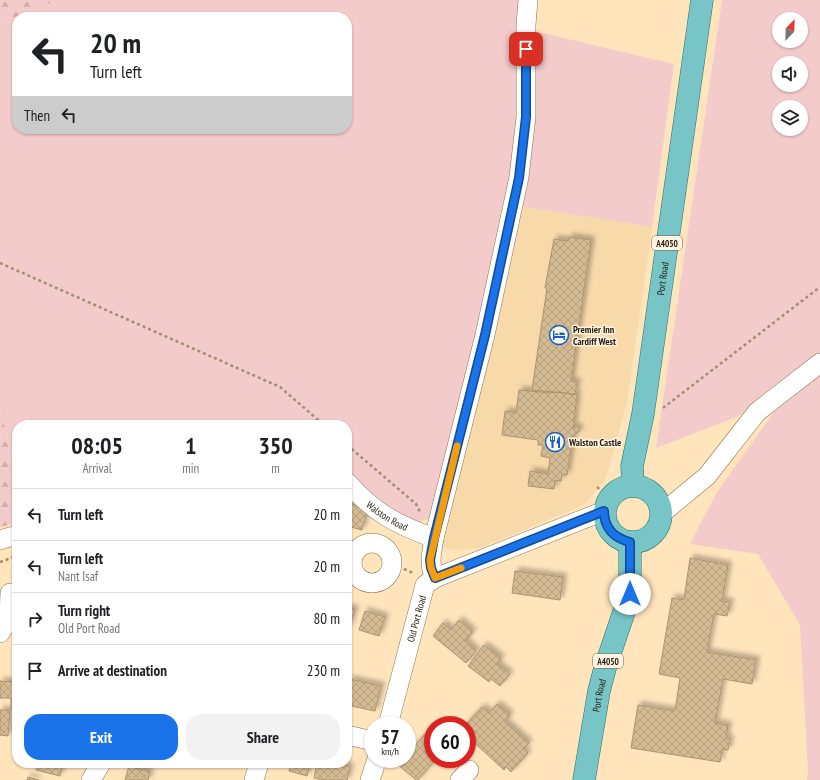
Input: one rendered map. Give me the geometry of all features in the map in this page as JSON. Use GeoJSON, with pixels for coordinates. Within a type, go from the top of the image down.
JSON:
{"type":"FeatureCollection","features":[{"type":"Feature","properties":{"kind":"main road","name":"Port Road"},"geometry":{"type":"LineString","coordinates":[[633,486],[632,466],[643,414],[702,0]]}},
{"type":"Feature","properties":{"kind":"main road"},"geometry":{"type":"LineString","coordinates":[[633,486],[643,487],[651,492],[658,500],[661,514],[659,524],[654,533],[647,539],[630,542],[621,540],[612,534],[607,526],[603,501],[607,502],[613,494],[621,488],[633,486]]}},
{"type":"Feature","properties":{"kind":"main road","name":"Port Road"},"geometry":{"type":"LineString","coordinates":[[584,780],[599,691],[605,668],[630,594],[630,542]]}},
{"type":"Feature","properties":{"kind":"street"},"geometry":{"type":"LineString","coordinates":[[528,0],[526,25],[526,117],[519,178],[485,335],[434,538],[430,560],[435,578],[603,501]]}},
{"type":"Feature","properties":{"kind":"street"},"geometry":{"type":"LineString","coordinates":[[661,514],[707,476],[757,412],[820,363]]}},
{"type":"Feature","properties":{"kind":"street","name":"Walston Road"},"geometry":{"type":"LineString","coordinates":[[352,487],[388,519],[409,529],[434,538]]}},
{"type":"Feature","properties":{"kind":"street"},"geometry":{"type":"LineString","coordinates":[[0,540],[12,536]]}},
{"type":"Feature","properties":{"kind":"street"},"geometry":{"type":"LineString","coordinates":[[352,561],[358,548],[371,542],[384,546],[392,558],[393,564],[388,576],[377,582],[365,582],[352,573]]}},
{"type":"Feature","properties":{"kind":"street","name":"Old Port Road"},"geometry":{"type":"LineString","coordinates":[[390,716],[422,594],[425,585],[435,578]]}},
{"type":"Feature","properties":{"kind":"street"},"geometry":{"type":"LineString","coordinates":[[0,633],[9,619],[10,593]]}},
{"type":"Feature","properties":{"kind":"street"},"geometry":{"type":"LineString","coordinates":[[352,736],[364,739]]}},
{"type":"Feature","properties":{"kind":"street"},"geometry":{"type":"LineString","coordinates":[[91,780],[98,768]]}},
{"type":"Feature","properties":{"kind":"street"},"geometry":{"type":"LineString","coordinates":[[254,780],[258,768]]}},
{"type":"Feature","properties":{"kind":"street"},"geometry":{"type":"LineString","coordinates":[[370,780],[374,768]]}},
{"type":"Feature","properties":{"kind":"path"},"geometry":{"type":"LineString","coordinates":[[0,264],[280,387],[318,420]]}},
{"type":"Feature","properties":{"kind":"path"},"geometry":{"type":"LineString","coordinates":[[660,408],[664,408],[820,287]]}},
{"type":"Feature","properties":{"kind":"path"},"geometry":{"type":"LineString","coordinates":[[352,449],[416,504],[434,538]]}},
{"type":"Feature","properties":{"kind":"path"},"geometry":{"type":"LineString","coordinates":[[597,487],[603,501]]}},
{"type":"Feature","properties":{"kind":"path"},"geometry":{"type":"LineString","coordinates":[[0,562],[12,558]]}},
{"type":"Feature","properties":{"kind":"path"},"geometry":{"type":"LineString","coordinates":[[393,564],[417,575]]}},
{"type":"Feature","properties":{"kind":"shaded area"},"geometry":{"type":"Polygon","coordinates":[[[519,206],[652,227],[627,402],[606,478],[586,503],[479,548],[460,550],[449,549],[441,546],[519,206]]]}},
{"type":"Feature","properties":{"kind":"green space"},"geometry":{"type":"Polygon","coordinates":[[[0,0],[58,0],[28,12],[12,12],[12,18],[0,23],[0,0]]]}},
{"type":"Feature","properties":{"kind":"green space"},"geometry":{"type":"Polygon","coordinates":[[[58,0],[522,0],[516,150],[497,251],[432,517],[417,523],[391,511],[352,478],[352,420],[12,420],[12,456],[0,410],[0,23],[12,18],[12,134],[352,134],[352,12],[28,12],[58,0]]]}},
{"type":"Feature","properties":{"kind":"green space"},"geometry":{"type":"Polygon","coordinates":[[[722,0],[820,0],[820,353],[737,417],[656,448],[722,0]]]}},
{"type":"Feature","properties":{"kind":"green space"},"geometry":{"type":"Polygon","coordinates":[[[534,31],[674,64],[652,227],[519,206],[534,31]]]}},
{"type":"Feature","properties":{"kind":"green space"},"geometry":{"type":"Polygon","coordinates":[[[820,376],[820,780],[807,780],[808,771],[800,625],[758,554],[690,544],[717,492],[773,413],[820,376]]]}},
{"type":"Feature","properties":{"kind":"green space"},"geometry":{"type":"Polygon","coordinates":[[[0,410],[12,456],[12,524],[0,527],[0,410]]]}},
{"type":"Feature","properties":{"kind":"building","name":"Premier Inn Cardiff West"},"geometry":{"type":"Polygon","coordinates":[[[569,237],[591,240],[571,381],[577,382],[575,394],[532,390],[547,288],[545,288],[554,239],[568,241],[569,237]]]}},
{"type":"Feature","properties":{"kind":"building","name":"Walston Castle"},"geometry":{"type":"Polygon","coordinates":[[[519,390],[551,393],[558,392],[577,395],[573,429],[577,426],[580,431],[573,436],[567,475],[562,474],[561,481],[555,480],[554,489],[528,486],[530,471],[548,474],[550,458],[541,456],[543,445],[538,445],[538,440],[502,435],[505,411],[516,413],[519,390]]]}},
{"type":"Feature","properties":{"kind":"building"},"geometry":{"type":"Polygon","coordinates":[[[352,504],[368,509],[362,530],[352,527],[352,504]]]}},
{"type":"Feature","properties":{"kind":"building"},"geometry":{"type":"Polygon","coordinates":[[[690,558],[728,565],[722,601],[730,602],[727,616],[714,614],[707,652],[756,660],[752,684],[723,679],[715,723],[728,725],[726,738],[730,739],[728,750],[722,749],[720,762],[631,748],[638,705],[675,711],[680,678],[659,674],[672,598],[684,600],[690,558]]]}},
{"type":"Feature","properties":{"kind":"building"},"geometry":{"type":"Polygon","coordinates":[[[515,571],[563,577],[560,600],[512,593],[515,571]]]}},
{"type":"Feature","properties":{"kind":"building"},"geometry":{"type":"Polygon","coordinates":[[[352,608],[355,609],[352,618],[352,608]]]}},
{"type":"Feature","properties":{"kind":"building"},"geometry":{"type":"Polygon","coordinates":[[[365,611],[385,617],[379,636],[359,630],[365,611]]]}},
{"type":"Feature","properties":{"kind":"building"},"geometry":{"type":"Polygon","coordinates":[[[459,620],[473,632],[465,641],[476,651],[466,663],[433,636],[443,623],[451,630],[459,620]]]}},
{"type":"Feature","properties":{"kind":"building"},"geometry":{"type":"Polygon","coordinates":[[[484,645],[501,658],[497,664],[510,674],[500,686],[491,679],[489,682],[468,666],[484,645]]]}},
{"type":"Feature","properties":{"kind":"building"},"geometry":{"type":"Polygon","coordinates":[[[352,679],[381,686],[375,711],[352,706],[352,679]]]}},
{"type":"Feature","properties":{"kind":"building"},"geometry":{"type":"Polygon","coordinates":[[[0,681],[12,682],[12,708],[11,698],[0,698],[0,681]]]}},
{"type":"Feature","properties":{"kind":"building"},"geometry":{"type":"Polygon","coordinates":[[[497,704],[510,715],[505,722],[529,743],[523,749],[528,753],[511,772],[506,767],[504,770],[476,744],[476,716],[474,716],[482,707],[489,713],[497,704]]]}},
{"type":"Feature","properties":{"kind":"building"},"geometry":{"type":"Polygon","coordinates":[[[0,710],[10,710],[8,736],[0,735],[0,710]]]}},
{"type":"Feature","properties":{"kind":"building"},"geometry":{"type":"Polygon","coordinates":[[[424,735],[424,768],[428,768],[418,780],[402,768],[416,768],[416,744],[424,735]]]}},
{"type":"Feature","properties":{"kind":"building"},"geometry":{"type":"Polygon","coordinates":[[[37,768],[62,768],[60,776],[36,770],[37,768]]]}},
{"type":"Feature","properties":{"kind":"building"},"geometry":{"type":"Polygon","coordinates":[[[128,768],[136,768],[150,772],[148,780],[125,780],[128,768]]]}},
{"type":"Feature","properties":{"kind":"building"},"geometry":{"type":"Polygon","coordinates":[[[290,768],[309,768],[307,776],[289,771],[290,768]]]}},
{"type":"Feature","properties":{"kind":"building"},"geometry":{"type":"Polygon","coordinates":[[[316,768],[350,768],[347,780],[323,780],[314,778],[316,768]]]}},
{"type":"Feature","properties":{"kind":"building"},"geometry":{"type":"Polygon","coordinates":[[[28,777],[39,780],[27,780],[28,777]]]}},
{"type":"Feature","properties":{"kind":"slow traffic"},"geometry":{"type":"LineString","coordinates":[[457,446],[430,560],[435,578],[461,568]]}},
{"type":"Feature","properties":{"kind":"place","name":"Premier Inn Cardiff West"},"geometry":{"type":"Point","coordinates":[559,335]}},
{"type":"Feature","properties":{"kind":"place","name":"Walston Castle"},"geometry":{"type":"Point","coordinates":[555,442]}},
{"type":"Feature","properties":{"kind":"route"},"geometry":{"type":"LineString","coordinates":[[526,49],[526,117],[519,178],[485,335],[434,538],[430,560],[431,568],[435,578],[604,511],[607,526],[612,534],[621,540],[630,542],[630,594]]}}]}
